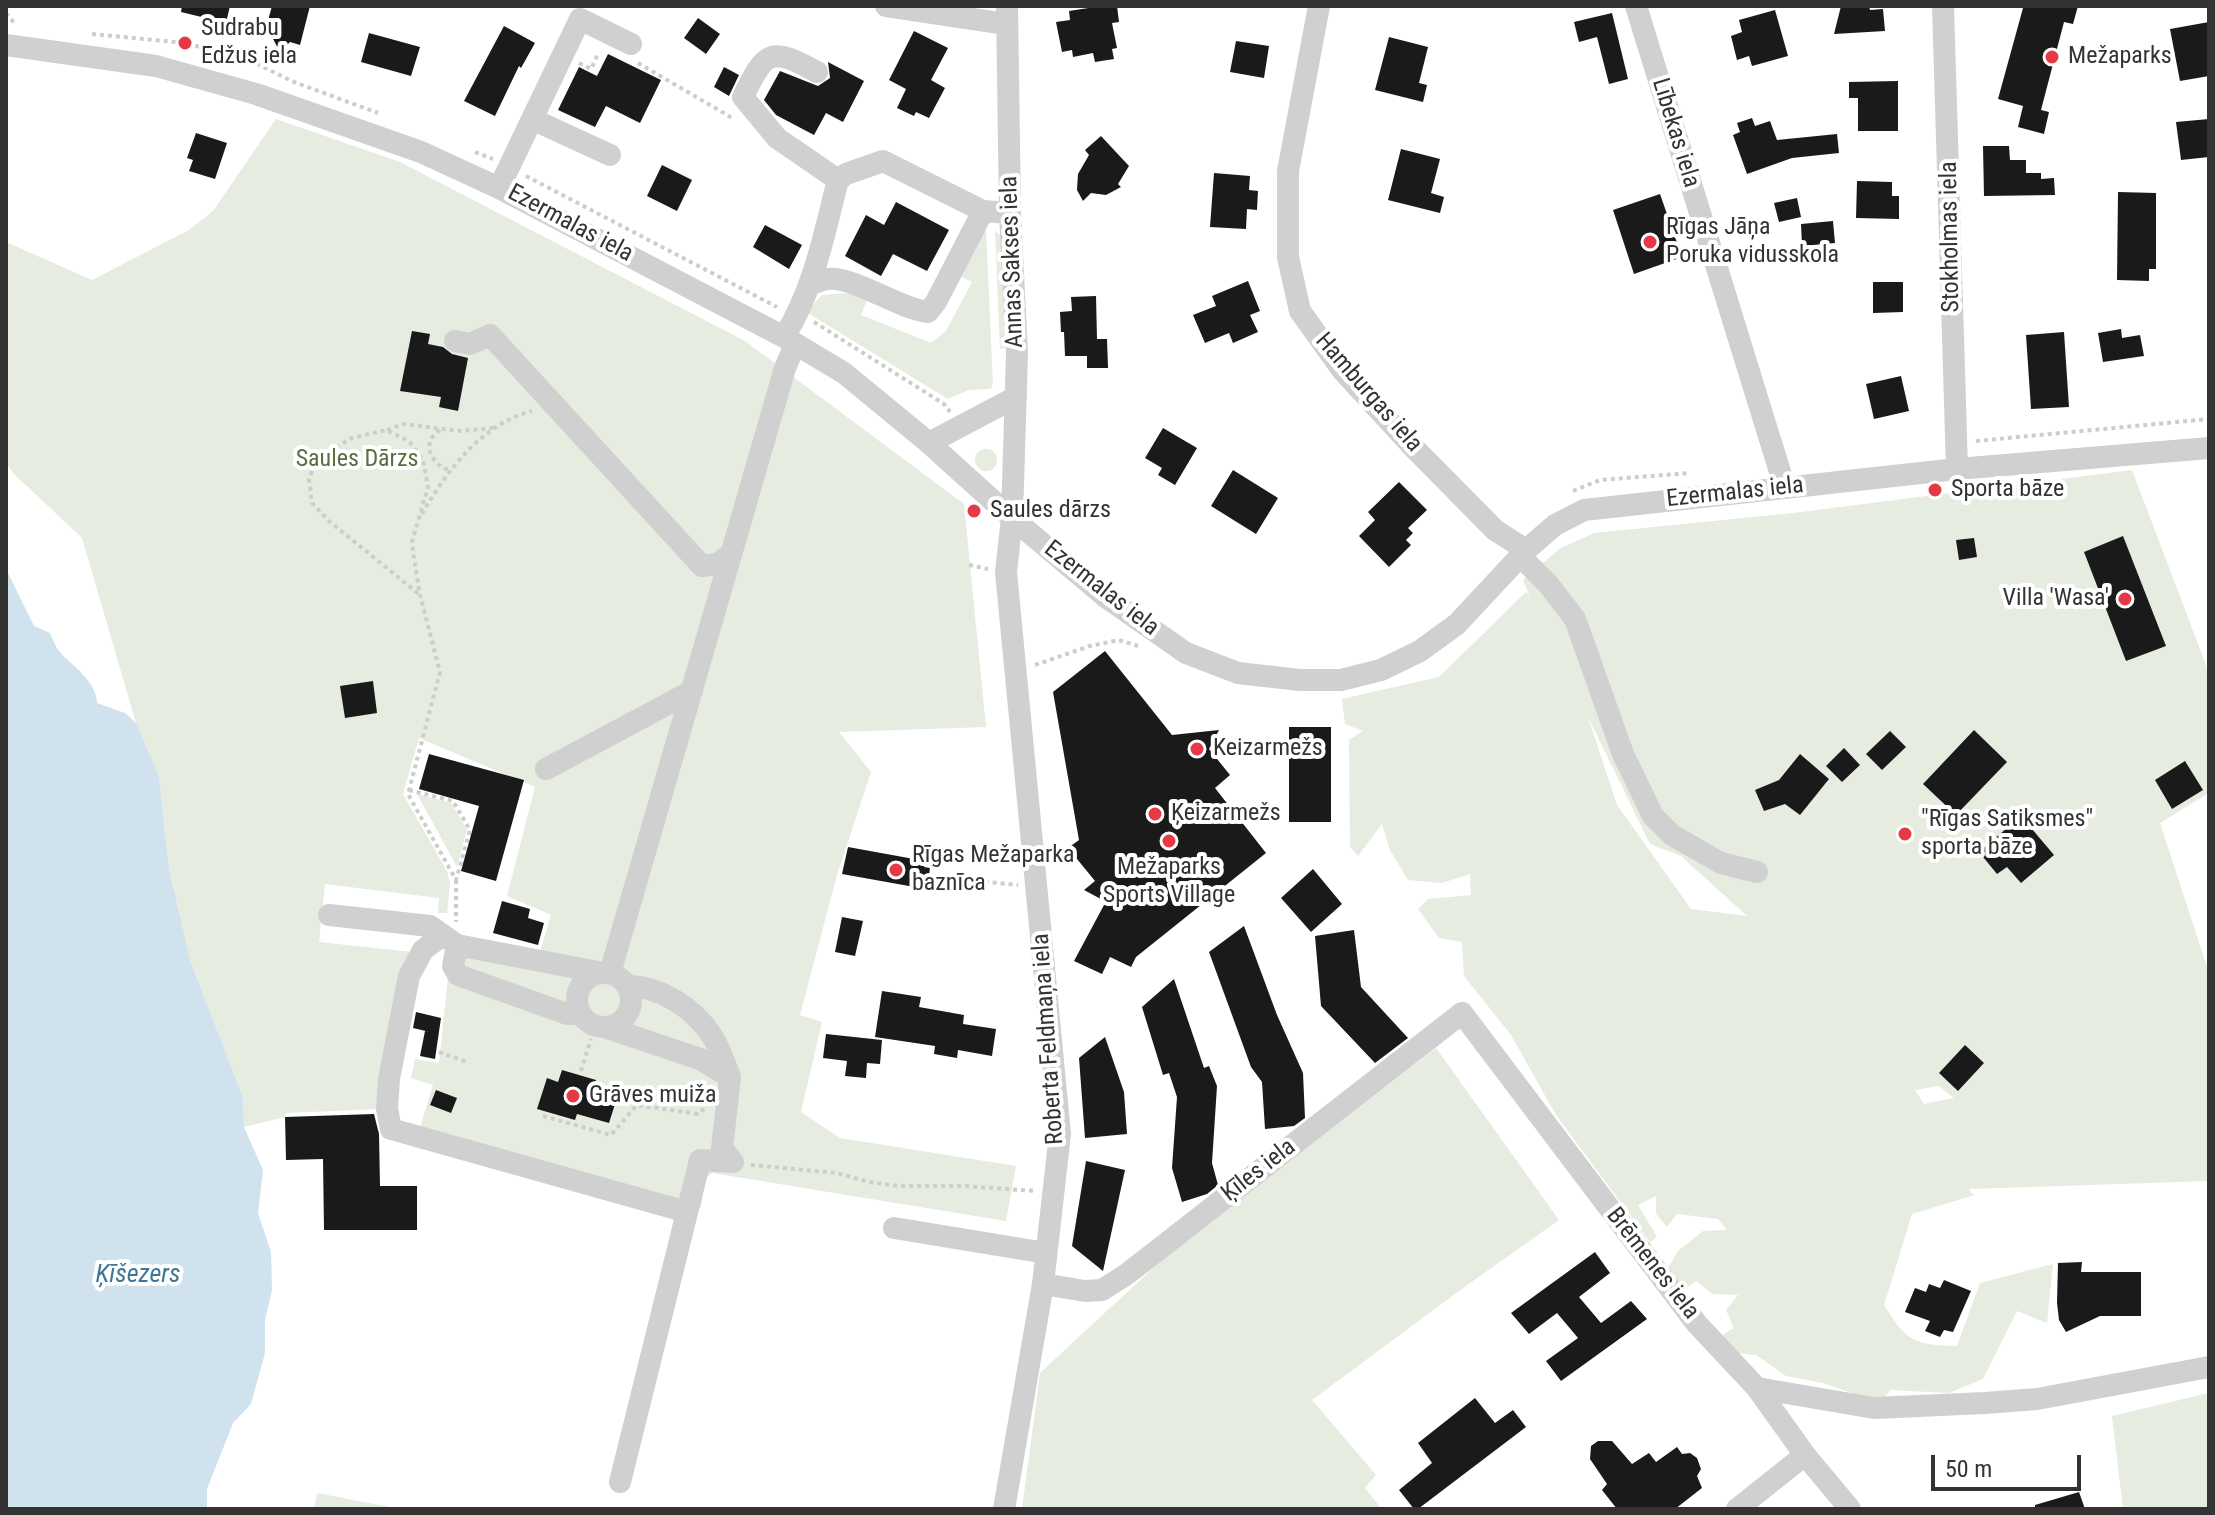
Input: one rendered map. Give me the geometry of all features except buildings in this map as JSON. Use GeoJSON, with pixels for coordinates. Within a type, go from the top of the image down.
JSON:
{"type":"FeatureCollection","features":[{"type":"Feature","properties":{"kind":"street"},"geometry":{"type":"LineString","coordinates":[[886,6],[1006,15]]}},
{"type":"Feature","properties":{"kind":"street","name":"Hamburgas iela"},"geometry":{"type":"LineString","coordinates":[[1319,6],[1288,171],[1288,257],[1300,311],[1343,371],[1495,530],[1524,554],[1575,619],[1623,754],[1653,816],[1672,835],[1721,863],[1757,872]]}},
{"type":"Feature","properties":{"kind":"street","name":"Lībekas iela"},"geometry":{"type":"LineString","coordinates":[[1636,6],[1785,488]]}},
{"type":"Feature","properties":{"kind":"street","name":"Stokholmas iela"},"geometry":{"type":"LineString","coordinates":[[1943,6],[1956,458]]}},
{"type":"Feature","properties":{"kind":"street","name":"Annas Sakses iela"},"geometry":{"type":"LineString","coordinates":[[1006,15],[1010,213],[1017,353],[1012,518]]}},
{"type":"Feature","properties":{"kind":"street"},"geometry":{"type":"LineString","coordinates":[[499,188],[580,19],[630,51]]}},
{"type":"Feature","properties":{"kind":"street","name":"Ezermalas iela"},"geometry":{"type":"LineString","coordinates":[[11,35],[156,66],[256,94],[421,152],[499,188],[790,341],[844,373],[1107,598],[1186,653],[1238,673],[1300,680],[1341,680],[1381,670],[1420,651],[1457,624],[1555,525],[1584,510],[1785,488],[1956,458],[2209,448]]}},
{"type":"Feature","properties":{"kind":"street"},"geometry":{"type":"LineString","coordinates":[[817,72],[786,56],[773,56],[758,66],[743,97],[777,138],[838,180]]}},
{"type":"Feature","properties":{"kind":"street"},"geometry":{"type":"LineString","coordinates":[[532,119],[610,155]]}},
{"type":"Feature","properties":{"kind":"street"},"geometry":{"type":"LineString","coordinates":[[613,977],[785,368],[790,341],[810,285],[838,180],[846,174],[883,161],[983,211],[1010,213]]}},
{"type":"Feature","properties":{"kind":"street"},"geometry":{"type":"LineString","coordinates":[[810,285],[831,278],[928,312],[983,211]]}},
{"type":"Feature","properties":{"kind":"street"},"geometry":{"type":"LineString","coordinates":[[455,341],[470,344],[490,335],[702,566],[717,564],[732,553]]}},
{"type":"Feature","properties":{"kind":"street"},"geometry":{"type":"LineString","coordinates":[[929,443],[1016,397]]}},
{"type":"Feature","properties":{"kind":"street","name":"Roberta Feldmaņa iela"},"geometry":{"type":"LineString","coordinates":[[1004,1509],[1043,1284],[1060,1134],[1006,572],[1012,518]]}},
{"type":"Feature","properties":{"kind":"street"},"geometry":{"type":"LineString","coordinates":[[546,769],[692,691]]}},
{"type":"Feature","properties":{"kind":"street"},"geometry":{"type":"LineString","coordinates":[[329,915],[430,926],[450,940],[613,977],[681,1003],[712,1036],[730,1082],[722,1148],[733,1162]]}},
{"type":"Feature","properties":{"kind":"street"},"geometry":{"type":"LineString","coordinates":[[450,940],[453,966],[458,975],[567,1014],[580,1014]]}},
{"type":"Feature","properties":{"kind":"street"},"geometry":{"type":"LineString","coordinates":[[450,940],[423,950],[409,976],[389,1079],[387,1109],[391,1129],[687,1212]]}},
{"type":"Feature","properties":{"kind":"street"},"geometry":{"type":"LineString","coordinates":[[613,977],[590,977],[580,987],[576,1001],[580,1014],[598,1034],[700,1059],[730,1082]]}},
{"type":"Feature","properties":{"kind":"street"},"geometry":{"type":"LineString","coordinates":[[598,1034],[618,1023],[628,1013],[631,999],[613,977]]}},
{"type":"Feature","properties":{"kind":"street","name":"Ķīles iela"},"geometry":{"type":"LineString","coordinates":[[1043,1284],[1085,1291],[1102,1290],[1127,1274],[1462,1013]]}},
{"type":"Feature","properties":{"kind":"street","name":"Brēmenes iela"},"geometry":{"type":"LineString","coordinates":[[1462,1013],[1697,1324],[1757,1388],[1805,1455],[1850,1509]]}},
{"type":"Feature","properties":{"kind":"street"},"geometry":{"type":"LineString","coordinates":[[620,1482],[700,1160],[733,1162]]}},
{"type":"Feature","properties":{"kind":"street"},"geometry":{"type":"LineString","coordinates":[[894,1228],[1046,1253]]}},
{"type":"Feature","properties":{"kind":"street"},"geometry":{"type":"LineString","coordinates":[[1757,1388],[1874,1408],[1985,1403],[2037,1399],[2209,1367]]}},
{"type":"Feature","properties":{"kind":"street"},"geometry":{"type":"LineString","coordinates":[[1737,1509],[1805,1455]]}},
{"type":"Feature","properties":{"kind":"path"},"geometry":{"type":"LineString","coordinates":[[6,13],[11,35]]}},
{"type":"Feature","properties":{"kind":"path"},"geometry":{"type":"LineString","coordinates":[[563,56],[591,69],[602,47]]}},
{"type":"Feature","properties":{"kind":"path"},"geometry":{"type":"LineString","coordinates":[[630,51],[740,122]]}},
{"type":"Feature","properties":{"kind":"path"},"geometry":{"type":"LineString","coordinates":[[418,521],[464,453],[515,415]]}},
{"type":"Feature","properties":{"kind":"path"},"geometry":{"type":"LineString","coordinates":[[1956,458],[1976,441],[2209,419]]}},
{"type":"Feature","properties":{"kind":"path"},"geometry":{"type":"LineString","coordinates":[[420,595],[329,521],[312,503],[309,479],[317,458],[352,438],[403,424],[461,431],[495,428]]}},
{"type":"Feature","properties":{"kind":"path"},"geometry":{"type":"LineString","coordinates":[[442,428],[433,434],[429,445],[431,456],[439,466],[452,468]]}},
{"type":"Feature","properties":{"kind":"path"},"geometry":{"type":"LineString","coordinates":[[386,430],[409,441],[423,460],[428,487],[412,542],[420,595],[440,672],[408,794],[456,880]]}},
{"type":"Feature","properties":{"kind":"path"},"geometry":{"type":"LineString","coordinates":[[1031,667],[1090,646],[1119,640],[1144,646],[1133,635]]}},
{"type":"Feature","properties":{"kind":"path"},"geometry":{"type":"LineString","coordinates":[[409,790],[453,801],[470,830],[456,880],[450,940]]}},
{"type":"Feature","properties":{"kind":"path"},"geometry":{"type":"LineString","coordinates":[[929,876],[1017,885],[1037,881]]}},
{"type":"Feature","properties":{"kind":"path"},"geometry":{"type":"LineString","coordinates":[[581,1071],[598,1034]]}},
{"type":"Feature","properties":{"kind":"path"},"geometry":{"type":"LineString","coordinates":[[439,1052],[467,1062]]}},
{"type":"Feature","properties":{"kind":"path"},"geometry":{"type":"LineString","coordinates":[[543,1116],[611,1135],[637,1105],[698,1114],[730,1082]]}},
{"type":"Feature","properties":{"kind":"path"},"geometry":{"type":"LineString","coordinates":[[733,1162],[837,1173],[899,1186],[999,1187],[1053,1193]]}},
{"type":"Feature","properties":{"kind":"green space","name":"Saules Dārzs"},"geometry":{"type":"Polygon","coordinates":[[[276,119],[400,162],[745,341],[964,504],[986,727],[839,732],[871,772],[837,875],[800,1015],[822,1022],[801,1112],[840,1138],[1016,1166],[1006,1221],[712,1173],[705,1179],[701,1208],[420,1127],[433,1085],[411,1078],[415,1059],[439,1063],[451,948],[540,952],[551,915],[507,896],[535,787],[419,738],[403,794],[447,871],[450,884],[447,913],[438,913],[439,898],[325,884],[319,942],[412,952],[382,1109],[286,1113],[285,1117],[244,1127],[243,1097],[191,963],[169,869],[159,776],[136,723],[82,538],[6,463],[6,242],[92,280],[189,230],[213,211],[276,119]]]}},
{"type":"Feature","properties":{"kind":"green space"},"geometry":{"type":"Polygon","coordinates":[[[986,230],[991,389],[969,390],[948,399],[806,312],[822,295],[849,293],[867,300],[861,315],[931,343],[946,331],[972,282],[960,276],[980,233],[986,230]]]}},
{"type":"Feature","properties":{"kind":"green space"},"geometry":{"type":"Polygon","coordinates":[[[995,231],[1002,236],[1007,348],[1000,349],[995,231]]]}},
{"type":"Feature","properties":{"kind":"green space"},"geometry":{"type":"Polygon","coordinates":[[[986,449],[994,452],[997,460],[994,468],[986,471],[978,468],[975,460],[978,452],[986,449]]]}},
{"type":"Feature","properties":{"kind":"green space","name":"\"Rīgas Satiksmes\" sporta bāze"},"geometry":{"type":"Polygon","coordinates":[[[2132,470],[2209,673],[2209,793],[2160,823],[2209,973],[2209,1181],[1970,1189],[1975,1195],[1912,1214],[1884,1305],[1906,1334],[1921,1342],[1957,1346],[1980,1283],[2053,1264],[2047,1323],[2017,1311],[1983,1379],[1949,1393],[1890,1390],[1881,1403],[1823,1383],[1786,1376],[1756,1355],[1734,1353],[1717,1338],[1734,1328],[1726,1310],[1738,1295],[1712,1294],[1696,1281],[1679,1294],[1665,1273],[1678,1251],[1703,1231],[1727,1230],[1718,1219],[1677,1214],[1667,1227],[1656,1214],[1656,1196],[1638,1205],[1657,1237],[1650,1242],[1556,1115],[1511,1035],[1464,976],[1462,942],[1439,938],[1418,909],[1428,899],[1471,895],[1470,874],[1442,883],[1408,880],[1390,850],[1382,824],[1358,856],[1350,847],[1349,740],[1363,731],[1345,724],[1342,699],[1439,677],[1526,592],[1530,597],[1523,580],[1559,549],[1594,533],[1793,513],[2132,470]],[[1588,717],[1617,805],[1691,909],[1747,916],[1681,856],[1650,844],[1588,717]],[[1939,1086],[1915,1090],[1924,1104],[1954,1098],[1939,1086]]]}},
{"type":"Feature","properties":{"kind":"green space"},"geometry":{"type":"Polygon","coordinates":[[[417,794],[451,803],[467,830],[457,867],[417,794]]]}},
{"type":"Feature","properties":{"kind":"green space"},"geometry":{"type":"Polygon","coordinates":[[[1436,1048],[1559,1220],[1312,1400],[1376,1475],[1365,1488],[1382,1509],[1022,1509],[1040,1373],[1164,1258],[1436,1048]]]}},
{"type":"Feature","properties":{"kind":"green space"},"geometry":{"type":"Polygon","coordinates":[[[2209,1393],[2209,1509],[2123,1509],[2112,1416],[2209,1393]]]}},
{"type":"Feature","properties":{"kind":"green space"},"geometry":{"type":"Polygon","coordinates":[[[317,1493],[400,1509],[314,1509],[317,1493]]]}},
{"type":"Feature","properties":{"kind":"water","name":"Ķīšezers"},"geometry":{"type":"Polygon","coordinates":[[[6,569],[34,626],[50,633],[59,651],[93,687],[97,703],[125,713],[136,723],[159,776],[169,869],[191,963],[243,1097],[244,1127],[263,1170],[258,1213],[271,1252],[272,1290],[265,1320],[265,1353],[251,1404],[233,1423],[207,1489],[207,1509],[6,1509],[6,569]]]}},
{"type":"Feature","properties":{"kind":"place","name":"Sudrabu Edžus iela"},"geometry":{"type":"Point","coordinates":[185,43]}},
{"type":"Feature","properties":{"kind":"place","name":"Mežaparks"},"geometry":{"type":"Point","coordinates":[2052,57]}},
{"type":"Feature","properties":{"kind":"place","name":"Rīgas Jāņa Poruka vidusskola"},"geometry":{"type":"Point","coordinates":[1650,242]}},
{"type":"Feature","properties":{"kind":"place","name":"Sporta bāze"},"geometry":{"type":"Point","coordinates":[1935,490]}},
{"type":"Feature","properties":{"kind":"place","name":"Saules dārzs"},"geometry":{"type":"Point","coordinates":[974,511]}},
{"type":"Feature","properties":{"kind":"place","name":"Villa 'Wasa'"},"geometry":{"type":"Point","coordinates":[2125,599]}},
{"type":"Feature","properties":{"kind":"place","name":"Keizarmežs"},"geometry":{"type":"Point","coordinates":[1197,749]}},
{"type":"Feature","properties":{"kind":"place","name":"Ķeizarmežs"},"geometry":{"type":"Point","coordinates":[1155,814]}},
{"type":"Feature","properties":{"kind":"place","name":"\"Rīgas Satiksmes\" sporta bāze"},"geometry":{"type":"Point","coordinates":[1905,834]}},
{"type":"Feature","properties":{"kind":"place","name":"Mežaparks Sports Village"},"geometry":{"type":"Point","coordinates":[1169,841]}},
{"type":"Feature","properties":{"kind":"place","name":"Rīgas Mežaparka baznīca"},"geometry":{"type":"Point","coordinates":[896,870]}},
{"type":"Feature","properties":{"kind":"place","name":"Grāves muiža"},"geometry":{"type":"Point","coordinates":[573,1096]}}]}
